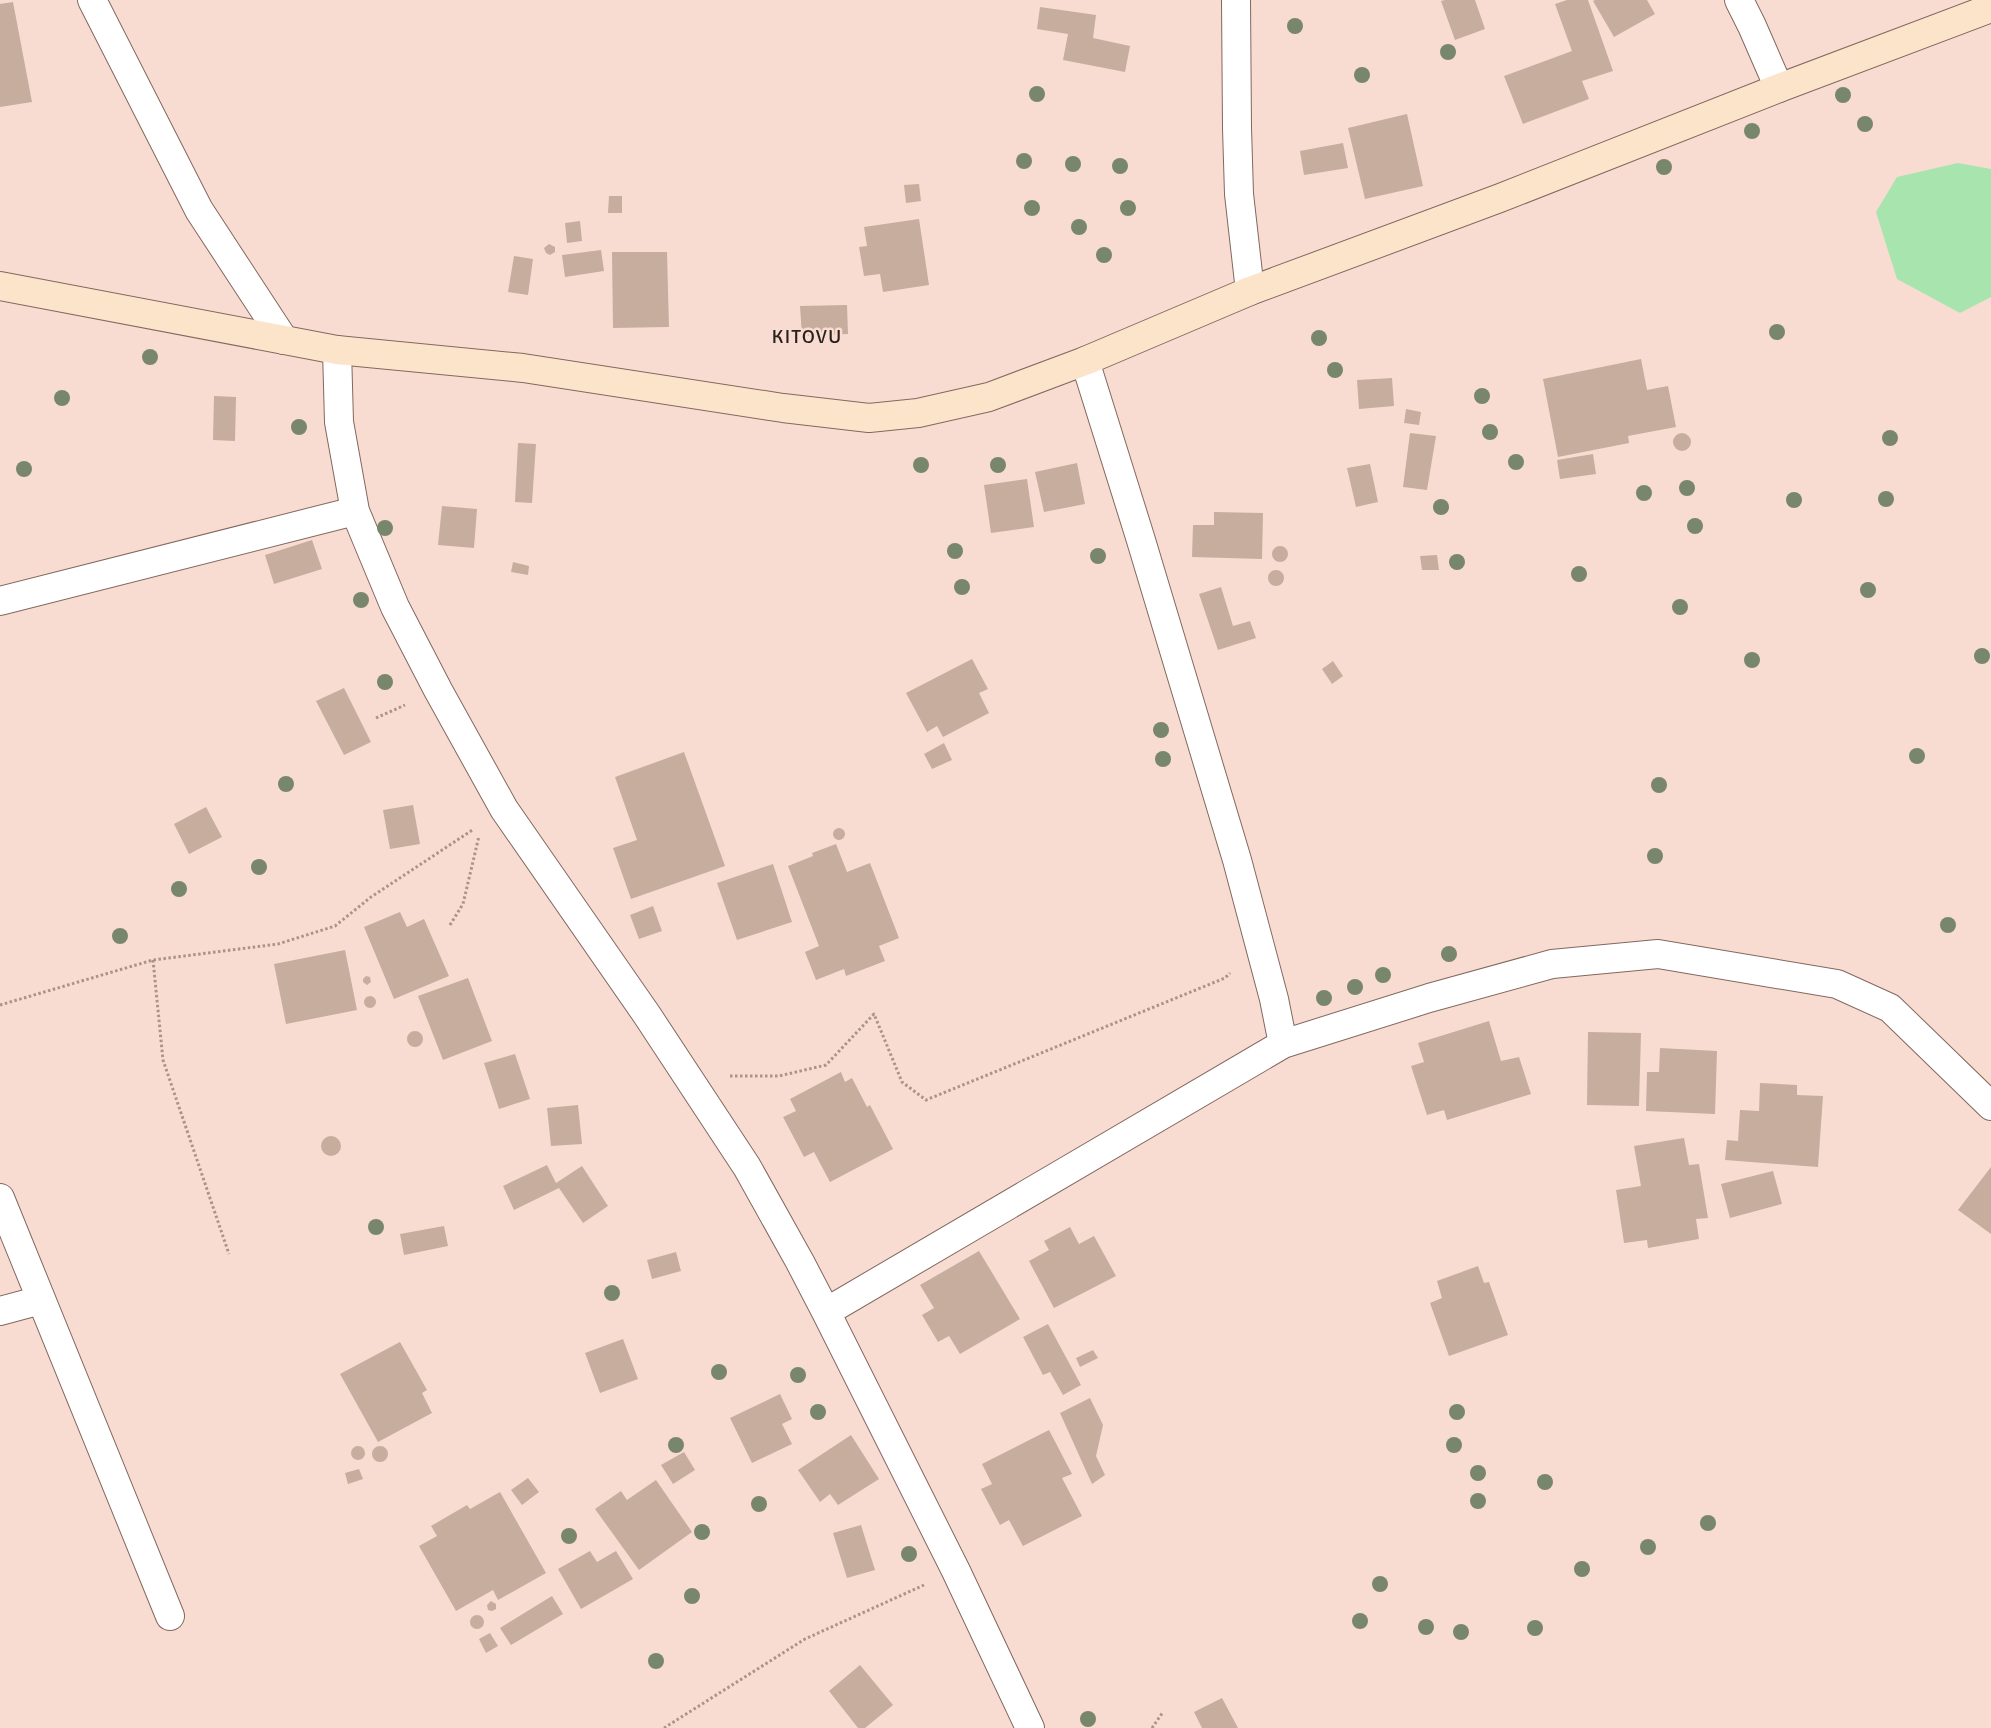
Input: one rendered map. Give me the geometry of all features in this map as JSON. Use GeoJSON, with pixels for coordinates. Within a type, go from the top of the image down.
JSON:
{"type":"FeatureCollection","features":[{"type":"Feature","properties":{"kind":"street"},"geometry":{"type":"LineString","coordinates":[[92,0],[199,210],[284,340]]}},
{"type":"Feature","properties":{"kind":"street"},"geometry":{"type":"LineString","coordinates":[[1236,0],[1239,194],[1250,291]]}},
{"type":"Feature","properties":{"kind":"street"},"geometry":{"type":"LineString","coordinates":[[1739,0],[1779,88]]}},
{"type":"Feature","properties":{"kind":"street"},"geometry":{"type":"LineString","coordinates":[[0,286],[337,350],[523,368],[783,408],[869,418],[918,413],[989,397],[1085,361],[1250,291],[1484,204],[1779,88],[1991,8]]}},
{"type":"Feature","properties":{"kind":"street"},"geometry":{"type":"LineString","coordinates":[[337,350],[339,422],[355,511],[395,607],[438,690],[493,816],[689,1076],[747,1167],[826,1312],[956,1571],[1030,1728]]}},
{"type":"Feature","properties":{"kind":"street"},"geometry":{"type":"LineString","coordinates":[[1085,361],[1237,860],[1274,999],[1283,1044]]}},
{"type":"Feature","properties":{"kind":"street"},"geometry":{"type":"LineString","coordinates":[[0,601],[355,511]]}},
{"type":"Feature","properties":{"kind":"street"},"geometry":{"type":"LineString","coordinates":[[826,1312],[1283,1044],[1428,998],[1552,964],[1658,954],[1837,984],[1890,1008],[1991,1106]]}},
{"type":"Feature","properties":{"kind":"street"},"geometry":{"type":"LineString","coordinates":[[0,1198],[170,1616]]}},
{"type":"Feature","properties":{"kind":"street"},"geometry":{"type":"LineString","coordinates":[[0,1310],[41,1300]]}},
{"type":"Feature","properties":{"kind":"path"},"geometry":{"type":"LineString","coordinates":[[450,925],[463,904],[493,816]]}},
{"type":"Feature","properties":{"kind":"path"},"geometry":{"type":"LineString","coordinates":[[0,1005],[153,960],[278,944],[335,926],[371,897],[493,816]]}},
{"type":"Feature","properties":{"kind":"path"},"geometry":{"type":"LineString","coordinates":[[689,1076],[779,1076],[826,1066],[874,1014],[902,1082],[926,1100],[1225,978],[1259,947]]}},
{"type":"Feature","properties":{"kind":"path"},"geometry":{"type":"LineString","coordinates":[[153,960],[163,1060],[229,1254]]}},
{"type":"Feature","properties":{"kind":"path"},"geometry":{"type":"LineString","coordinates":[[664,1728],[805,1639],[956,1571]]}},
{"type":"Feature","properties":{"kind":"path"},"geometry":{"type":"LineString","coordinates":[[1152,1728],[1163,1712]]}},
{"type":"Feature","properties":{"kind":"green space"},"geometry":{"type":"Polygon","coordinates":[[[1958,163],[1991,169],[1991,297],[1960,313],[1897,279],[1876,212],[1897,177],[1958,163]]]}},
{"type":"Feature","properties":{"kind":"building"},"geometry":{"type":"Polygon","coordinates":[[[1475,0],[1485,29],[1455,40],[1441,1],[1475,0]]]}},
{"type":"Feature","properties":{"kind":"building"},"geometry":{"type":"Polygon","coordinates":[[[1567,0],[1588,0],[1613,71],[1582,81],[1589,99],[1523,124],[1504,76],[1572,51],[1555,4],[1567,0]]]}},
{"type":"Feature","properties":{"kind":"building"},"geometry":{"type":"Polygon","coordinates":[[[1647,0],[1655,14],[1614,37],[1593,1],[1647,0]]]}},
{"type":"Feature","properties":{"kind":"building"},"geometry":{"type":"Polygon","coordinates":[[[13,2],[32,102],[0,107],[0,4],[13,2]]]}},
{"type":"Feature","properties":{"kind":"building"},"geometry":{"type":"Polygon","coordinates":[[[1040,7],[1096,15],[1093,38],[1130,46],[1125,72],[1063,60],[1068,34],[1037,29],[1040,7]]]}},
{"type":"Feature","properties":{"kind":"building"},"geometry":{"type":"Polygon","coordinates":[[[1407,114],[1423,186],[1365,199],[1348,128],[1407,114]]]}},
{"type":"Feature","properties":{"kind":"building"},"geometry":{"type":"Polygon","coordinates":[[[1343,143],[1348,168],[1304,175],[1300,151],[1343,143]]]}},
{"type":"Feature","properties":{"kind":"building"},"geometry":{"type":"Polygon","coordinates":[[[919,184],[921,201],[906,203],[904,185],[919,184]]]}},
{"type":"Feature","properties":{"kind":"building"},"geometry":{"type":"Polygon","coordinates":[[[609,196],[622,196],[622,213],[608,213],[609,196]]]}},
{"type":"Feature","properties":{"kind":"building"},"geometry":{"type":"Polygon","coordinates":[[[919,219],[929,285],[883,292],[880,274],[864,276],[859,247],[867,246],[864,227],[919,219]]]}},
{"type":"Feature","properties":{"kind":"building"},"geometry":{"type":"Polygon","coordinates":[[[580,221],[582,241],[567,243],[565,223],[580,221]]]}},
{"type":"Feature","properties":{"kind":"building"},"geometry":{"type":"Polygon","coordinates":[[[549,244],[555,247],[555,252],[550,255],[546,253],[544,248],[549,244]]]}},
{"type":"Feature","properties":{"kind":"building"},"geometry":{"type":"Polygon","coordinates":[[[601,250],[604,271],[565,277],[562,255],[601,250]]]}},
{"type":"Feature","properties":{"kind":"building"},"geometry":{"type":"Polygon","coordinates":[[[612,252],[667,252],[669,327],[613,328],[612,252]]]}},
{"type":"Feature","properties":{"kind":"building"},"geometry":{"type":"Polygon","coordinates":[[[514,256],[533,259],[528,295],[508,292],[514,256]]]}},
{"type":"Feature","properties":{"kind":"building"},"geometry":{"type":"Polygon","coordinates":[[[847,305],[848,334],[802,336],[800,306],[847,305]]]}},
{"type":"Feature","properties":{"kind":"building"},"geometry":{"type":"Polygon","coordinates":[[[1641,359],[1647,390],[1668,386],[1676,427],[1628,436],[1629,443],[1558,457],[1543,379],[1641,359]]]}},
{"type":"Feature","properties":{"kind":"building"},"geometry":{"type":"Polygon","coordinates":[[[1392,378],[1394,406],[1359,409],[1357,380],[1392,378]]]}},
{"type":"Feature","properties":{"kind":"building"},"geometry":{"type":"Polygon","coordinates":[[[214,396],[236,397],[235,441],[213,440],[214,396]]]}},
{"type":"Feature","properties":{"kind":"building"},"geometry":{"type":"Polygon","coordinates":[[[1406,409],[1421,412],[1419,425],[1404,423],[1406,409]]]}},
{"type":"Feature","properties":{"kind":"building"},"geometry":{"type":"Polygon","coordinates":[[[1410,433],[1436,436],[1427,490],[1403,487],[1410,433]]]}},
{"type":"Feature","properties":{"kind":"building"},"geometry":{"type":"Polygon","coordinates":[[[1682,433],[1688,436],[1691,442],[1688,448],[1682,451],[1676,448],[1673,442],[1676,436],[1682,433]]]}},
{"type":"Feature","properties":{"kind":"building"},"geometry":{"type":"Polygon","coordinates":[[[518,443],[536,444],[532,503],[515,502],[518,443]]]}},
{"type":"Feature","properties":{"kind":"building"},"geometry":{"type":"Polygon","coordinates":[[[1593,454],[1596,474],[1560,479],[1557,460],[1593,454]]]}},
{"type":"Feature","properties":{"kind":"building"},"geometry":{"type":"Polygon","coordinates":[[[1077,463],[1085,504],[1044,512],[1035,472],[1077,463]]]}},
{"type":"Feature","properties":{"kind":"building"},"geometry":{"type":"Polygon","coordinates":[[[1370,464],[1378,502],[1356,507],[1347,468],[1370,464]]]}},
{"type":"Feature","properties":{"kind":"building"},"geometry":{"type":"Polygon","coordinates":[[[1027,479],[1034,527],[991,533],[984,485],[1027,479]]]}},
{"type":"Feature","properties":{"kind":"building"},"geometry":{"type":"Polygon","coordinates":[[[442,506],[477,509],[474,548],[438,545],[442,506]]]}},
{"type":"Feature","properties":{"kind":"building"},"geometry":{"type":"Polygon","coordinates":[[[1214,512],[1263,513],[1262,559],[1192,557],[1193,525],[1214,525],[1214,512]]]}},
{"type":"Feature","properties":{"kind":"building"},"geometry":{"type":"Polygon","coordinates":[[[312,540],[322,569],[274,584],[265,555],[312,540]]]}},
{"type":"Feature","properties":{"kind":"building"},"geometry":{"type":"Polygon","coordinates":[[[1280,546],[1288,554],[1280,562],[1272,554],[1280,546]]]}},
{"type":"Feature","properties":{"kind":"building"},"geometry":{"type":"Polygon","coordinates":[[[1437,555],[1439,570],[1422,570],[1420,556],[1437,555]]]}},
{"type":"Feature","properties":{"kind":"building"},"geometry":{"type":"Polygon","coordinates":[[[513,562],[529,566],[528,575],[511,572],[513,562]]]}},
{"type":"Feature","properties":{"kind":"building"},"geometry":{"type":"Polygon","coordinates":[[[1276,570],[1284,578],[1276,586],[1268,578],[1276,570]]]}},
{"type":"Feature","properties":{"kind":"building"},"geometry":{"type":"Polygon","coordinates":[[[1221,587],[1233,626],[1250,621],[1256,638],[1218,650],[1199,594],[1221,587]]]}},
{"type":"Feature","properties":{"kind":"building"},"geometry":{"type":"Polygon","coordinates":[[[972,659],[988,689],[979,693],[989,713],[943,737],[937,726],[927,732],[906,693],[972,659]]]}},
{"type":"Feature","properties":{"kind":"building"},"geometry":{"type":"Polygon","coordinates":[[[1333,661],[1343,676],[1332,684],[1322,669],[1333,661]]]}},
{"type":"Feature","properties":{"kind":"building"},"geometry":{"type":"Polygon","coordinates":[[[344,688],[371,742],[344,755],[316,701],[344,688]]]}},
{"type":"Feature","properties":{"kind":"building"},"geometry":{"type":"Polygon","coordinates":[[[944,743],[952,760],[932,769],[924,754],[944,743]]]}},
{"type":"Feature","properties":{"kind":"building"},"geometry":{"type":"Polygon","coordinates":[[[684,752],[725,866],[631,899],[613,848],[637,840],[615,777],[684,752]]]}},
{"type":"Feature","properties":{"kind":"building"},"geometry":{"type":"Polygon","coordinates":[[[413,805],[420,844],[390,849],[383,810],[413,805]]]}},
{"type":"Feature","properties":{"kind":"building"},"geometry":{"type":"Polygon","coordinates":[[[206,807],[222,837],[189,854],[174,824],[206,807]]]}},
{"type":"Feature","properties":{"kind":"building"},"geometry":{"type":"Polygon","coordinates":[[[837,828],[841,828],[845,834],[841,840],[837,840],[833,836],[833,832],[837,828]]]}},
{"type":"Feature","properties":{"kind":"building"},"geometry":{"type":"Polygon","coordinates":[[[836,844],[847,872],[870,863],[899,938],[879,946],[885,961],[846,976],[844,969],[816,980],[805,952],[819,946],[788,866],[813,856],[812,853],[836,844]]]}},
{"type":"Feature","properties":{"kind":"building"},"geometry":{"type":"Polygon","coordinates":[[[773,864],[792,922],[737,940],[717,883],[773,864]]]}},
{"type":"Feature","properties":{"kind":"building"},"geometry":{"type":"Polygon","coordinates":[[[653,906],[662,931],[639,939],[630,915],[653,906]]]}},
{"type":"Feature","properties":{"kind":"building"},"geometry":{"type":"Polygon","coordinates":[[[400,912],[407,927],[424,919],[449,976],[394,999],[364,927],[400,912]]]}},
{"type":"Feature","properties":{"kind":"building"},"geometry":{"type":"Polygon","coordinates":[[[345,950],[357,1010],[286,1024],[274,964],[345,950]]]}},
{"type":"Feature","properties":{"kind":"building"},"geometry":{"type":"Polygon","coordinates":[[[366,976],[370,977],[371,982],[367,985],[363,982],[366,976]]]}},
{"type":"Feature","properties":{"kind":"building"},"geometry":{"type":"Polygon","coordinates":[[[468,978],[492,1041],[443,1060],[418,996],[468,978]]]}},
{"type":"Feature","properties":{"kind":"building"},"geometry":{"type":"Polygon","coordinates":[[[370,996],[376,1002],[370,1008],[364,1002],[370,996]]]}},
{"type":"Feature","properties":{"kind":"building"},"geometry":{"type":"Polygon","coordinates":[[[1489,1021],[1501,1061],[1519,1057],[1531,1094],[1447,1120],[1444,1110],[1427,1115],[1411,1066],[1424,1062],[1418,1043],[1489,1021]]]}},
{"type":"Feature","properties":{"kind":"building"},"geometry":{"type":"Polygon","coordinates":[[[415,1031],[421,1033],[423,1039],[421,1045],[415,1047],[409,1045],[407,1039],[409,1033],[415,1031]]]}},
{"type":"Feature","properties":{"kind":"building"},"geometry":{"type":"Polygon","coordinates":[[[1588,1032],[1641,1033],[1639,1106],[1587,1105],[1588,1032]]]}},
{"type":"Feature","properties":{"kind":"building"},"geometry":{"type":"Polygon","coordinates":[[[1660,1048],[1717,1051],[1715,1114],[1646,1111],[1647,1072],[1659,1072],[1660,1048]]]}},
{"type":"Feature","properties":{"kind":"building"},"geometry":{"type":"Polygon","coordinates":[[[515,1054],[530,1099],[499,1109],[484,1063],[515,1054]]]}},
{"type":"Feature","properties":{"kind":"building"},"geometry":{"type":"Polygon","coordinates":[[[841,1072],[845,1082],[852,1078],[867,1107],[870,1105],[893,1149],[830,1182],[814,1152],[804,1157],[783,1117],[796,1111],[790,1099],[841,1072]]]}},
{"type":"Feature","properties":{"kind":"building"},"geometry":{"type":"Polygon","coordinates":[[[1760,1083],[1797,1085],[1797,1095],[1823,1096],[1818,1167],[1725,1160],[1727,1140],[1738,1141],[1740,1110],[1759,1111],[1760,1083]]]}},
{"type":"Feature","properties":{"kind":"building"},"geometry":{"type":"Polygon","coordinates":[[[578,1105],[582,1144],[551,1146],[547,1108],[578,1105]]]}},
{"type":"Feature","properties":{"kind":"building"},"geometry":{"type":"Polygon","coordinates":[[[331,1136],[338,1139],[341,1146],[338,1153],[331,1156],[324,1153],[321,1146],[324,1139],[331,1136]]]}},
{"type":"Feature","properties":{"kind":"building"},"geometry":{"type":"Polygon","coordinates":[[[1684,1138],[1689,1165],[1699,1164],[1708,1218],[1696,1219],[1699,1239],[1648,1248],[1647,1240],[1624,1243],[1616,1190],[1641,1186],[1634,1146],[1684,1138]]]}},
{"type":"Feature","properties":{"kind":"building"},"geometry":{"type":"Polygon","coordinates":[[[547,1165],[556,1183],[582,1166],[608,1206],[583,1223],[559,1188],[514,1210],[503,1186],[547,1165]]]}},
{"type":"Feature","properties":{"kind":"building"},"geometry":{"type":"Polygon","coordinates":[[[1991,1167],[1991,1234],[1958,1210],[1991,1167]]]}},
{"type":"Feature","properties":{"kind":"building"},"geometry":{"type":"Polygon","coordinates":[[[1773,1171],[1782,1204],[1730,1218],[1721,1184],[1773,1171]]]}},
{"type":"Feature","properties":{"kind":"building"},"geometry":{"type":"Polygon","coordinates":[[[444,1226],[448,1246],[404,1255],[400,1234],[444,1226]]]}},
{"type":"Feature","properties":{"kind":"building"},"geometry":{"type":"Polygon","coordinates":[[[1070,1227],[1079,1244],[1094,1236],[1116,1276],[1054,1308],[1029,1261],[1049,1250],[1044,1241],[1070,1227]]]}},
{"type":"Feature","properties":{"kind":"building"},"geometry":{"type":"Polygon","coordinates":[[[979,1251],[1020,1319],[960,1354],[949,1336],[938,1342],[922,1315],[934,1308],[920,1285],[979,1251]]]}},
{"type":"Feature","properties":{"kind":"building"},"geometry":{"type":"Polygon","coordinates":[[[676,1252],[681,1271],[652,1279],[647,1260],[676,1252]]]}},
{"type":"Feature","properties":{"kind":"building"},"geometry":{"type":"Polygon","coordinates":[[[1478,1266],[1484,1283],[1489,1282],[1508,1335],[1449,1356],[1430,1303],[1442,1298],[1437,1281],[1478,1266]]]}},
{"type":"Feature","properties":{"kind":"building"},"geometry":{"type":"Polygon","coordinates":[[[1048,1324],[1081,1385],[1063,1395],[1050,1372],[1043,1375],[1023,1337],[1048,1324]]]}},
{"type":"Feature","properties":{"kind":"building"},"geometry":{"type":"Polygon","coordinates":[[[623,1339],[638,1379],[600,1393],[585,1353],[623,1339]]]}},
{"type":"Feature","properties":{"kind":"building"},"geometry":{"type":"Polygon","coordinates":[[[400,1342],[427,1390],[422,1393],[432,1413],[378,1442],[340,1374],[400,1342]]]}},
{"type":"Feature","properties":{"kind":"building"},"geometry":{"type":"Polygon","coordinates":[[[1093,1350],[1098,1358],[1080,1367],[1076,1358],[1093,1350]]]}},
{"type":"Feature","properties":{"kind":"building"},"geometry":{"type":"Polygon","coordinates":[[[780,1394],[792,1419],[782,1424],[792,1444],[752,1463],[730,1418],[780,1394]]]}},
{"type":"Feature","properties":{"kind":"building"},"geometry":{"type":"Polygon","coordinates":[[[1090,1398],[1103,1425],[1096,1456],[1105,1475],[1092,1484],[1060,1413],[1090,1398]]]}},
{"type":"Feature","properties":{"kind":"building"},"geometry":{"type":"Polygon","coordinates":[[[1049,1430],[1072,1474],[1062,1478],[1082,1516],[1023,1546],[1009,1520],[1000,1525],[981,1489],[992,1484],[982,1464],[1049,1430]]]}},
{"type":"Feature","properties":{"kind":"building"},"geometry":{"type":"Polygon","coordinates":[[[851,1435],[879,1479],[838,1505],[830,1494],[820,1502],[798,1470],[851,1435]]]}},
{"type":"Feature","properties":{"kind":"building"},"geometry":{"type":"Polygon","coordinates":[[[358,1446],[363,1448],[365,1453],[363,1458],[358,1460],[353,1458],[351,1453],[353,1448],[358,1446]]]}},
{"type":"Feature","properties":{"kind":"building"},"geometry":{"type":"Polygon","coordinates":[[[380,1446],[388,1454],[380,1462],[372,1454],[380,1446]]]}},
{"type":"Feature","properties":{"kind":"building"},"geometry":{"type":"Polygon","coordinates":[[[684,1452],[695,1470],[673,1484],[661,1465],[684,1452]]]}},
{"type":"Feature","properties":{"kind":"building"},"geometry":{"type":"Polygon","coordinates":[[[359,1469],[363,1479],[348,1484],[345,1473],[359,1469]]]}},
{"type":"Feature","properties":{"kind":"building"},"geometry":{"type":"Polygon","coordinates":[[[528,1478],[539,1492],[522,1505],[511,1490],[528,1478]]]}},
{"type":"Feature","properties":{"kind":"building"},"geometry":{"type":"Polygon","coordinates":[[[656,1480],[692,1532],[639,1570],[595,1509],[621,1491],[627,1500],[656,1480]]]}},
{"type":"Feature","properties":{"kind":"building"},"geometry":{"type":"Polygon","coordinates":[[[500,1492],[546,1573],[498,1600],[493,1590],[456,1611],[419,1546],[437,1536],[431,1526],[467,1505],[470,1509],[500,1492]]]}},
{"type":"Feature","properties":{"kind":"building"},"geometry":{"type":"Polygon","coordinates":[[[861,1525],[875,1570],[847,1578],[833,1533],[861,1525]]]}},
{"type":"Feature","properties":{"kind":"building"},"geometry":{"type":"Polygon","coordinates":[[[590,1551],[597,1562],[616,1551],[633,1579],[581,1609],[558,1569],[590,1551]]]}},
{"type":"Feature","properties":{"kind":"building"},"geometry":{"type":"Polygon","coordinates":[[[552,1596],[563,1614],[511,1645],[500,1628],[552,1596]]]}},
{"type":"Feature","properties":{"kind":"building"},"geometry":{"type":"Polygon","coordinates":[[[491,1601],[496,1604],[496,1609],[492,1611],[488,1610],[487,1605],[491,1601]]]}},
{"type":"Feature","properties":{"kind":"building"},"geometry":{"type":"Polygon","coordinates":[[[477,1615],[482,1617],[484,1622],[482,1627],[477,1629],[472,1627],[470,1622],[472,1617],[477,1615]]]}},
{"type":"Feature","properties":{"kind":"building"},"geometry":{"type":"Polygon","coordinates":[[[490,1633],[498,1646],[486,1653],[479,1639],[490,1633]]]}},
{"type":"Feature","properties":{"kind":"building"},"geometry":{"type":"Polygon","coordinates":[[[860,1665],[893,1705],[865,1728],[858,1728],[829,1691],[860,1665]]]}},
{"type":"Feature","properties":{"kind":"building"},"geometry":{"type":"Polygon","coordinates":[[[1222,1698],[1238,1728],[1202,1728],[1194,1712],[1222,1698]]]}},
{"type":"Feature","properties":{"kind":"district","name":"KITOVU"},"geometry":{"type":"Point","coordinates":[807,336]}}]}
